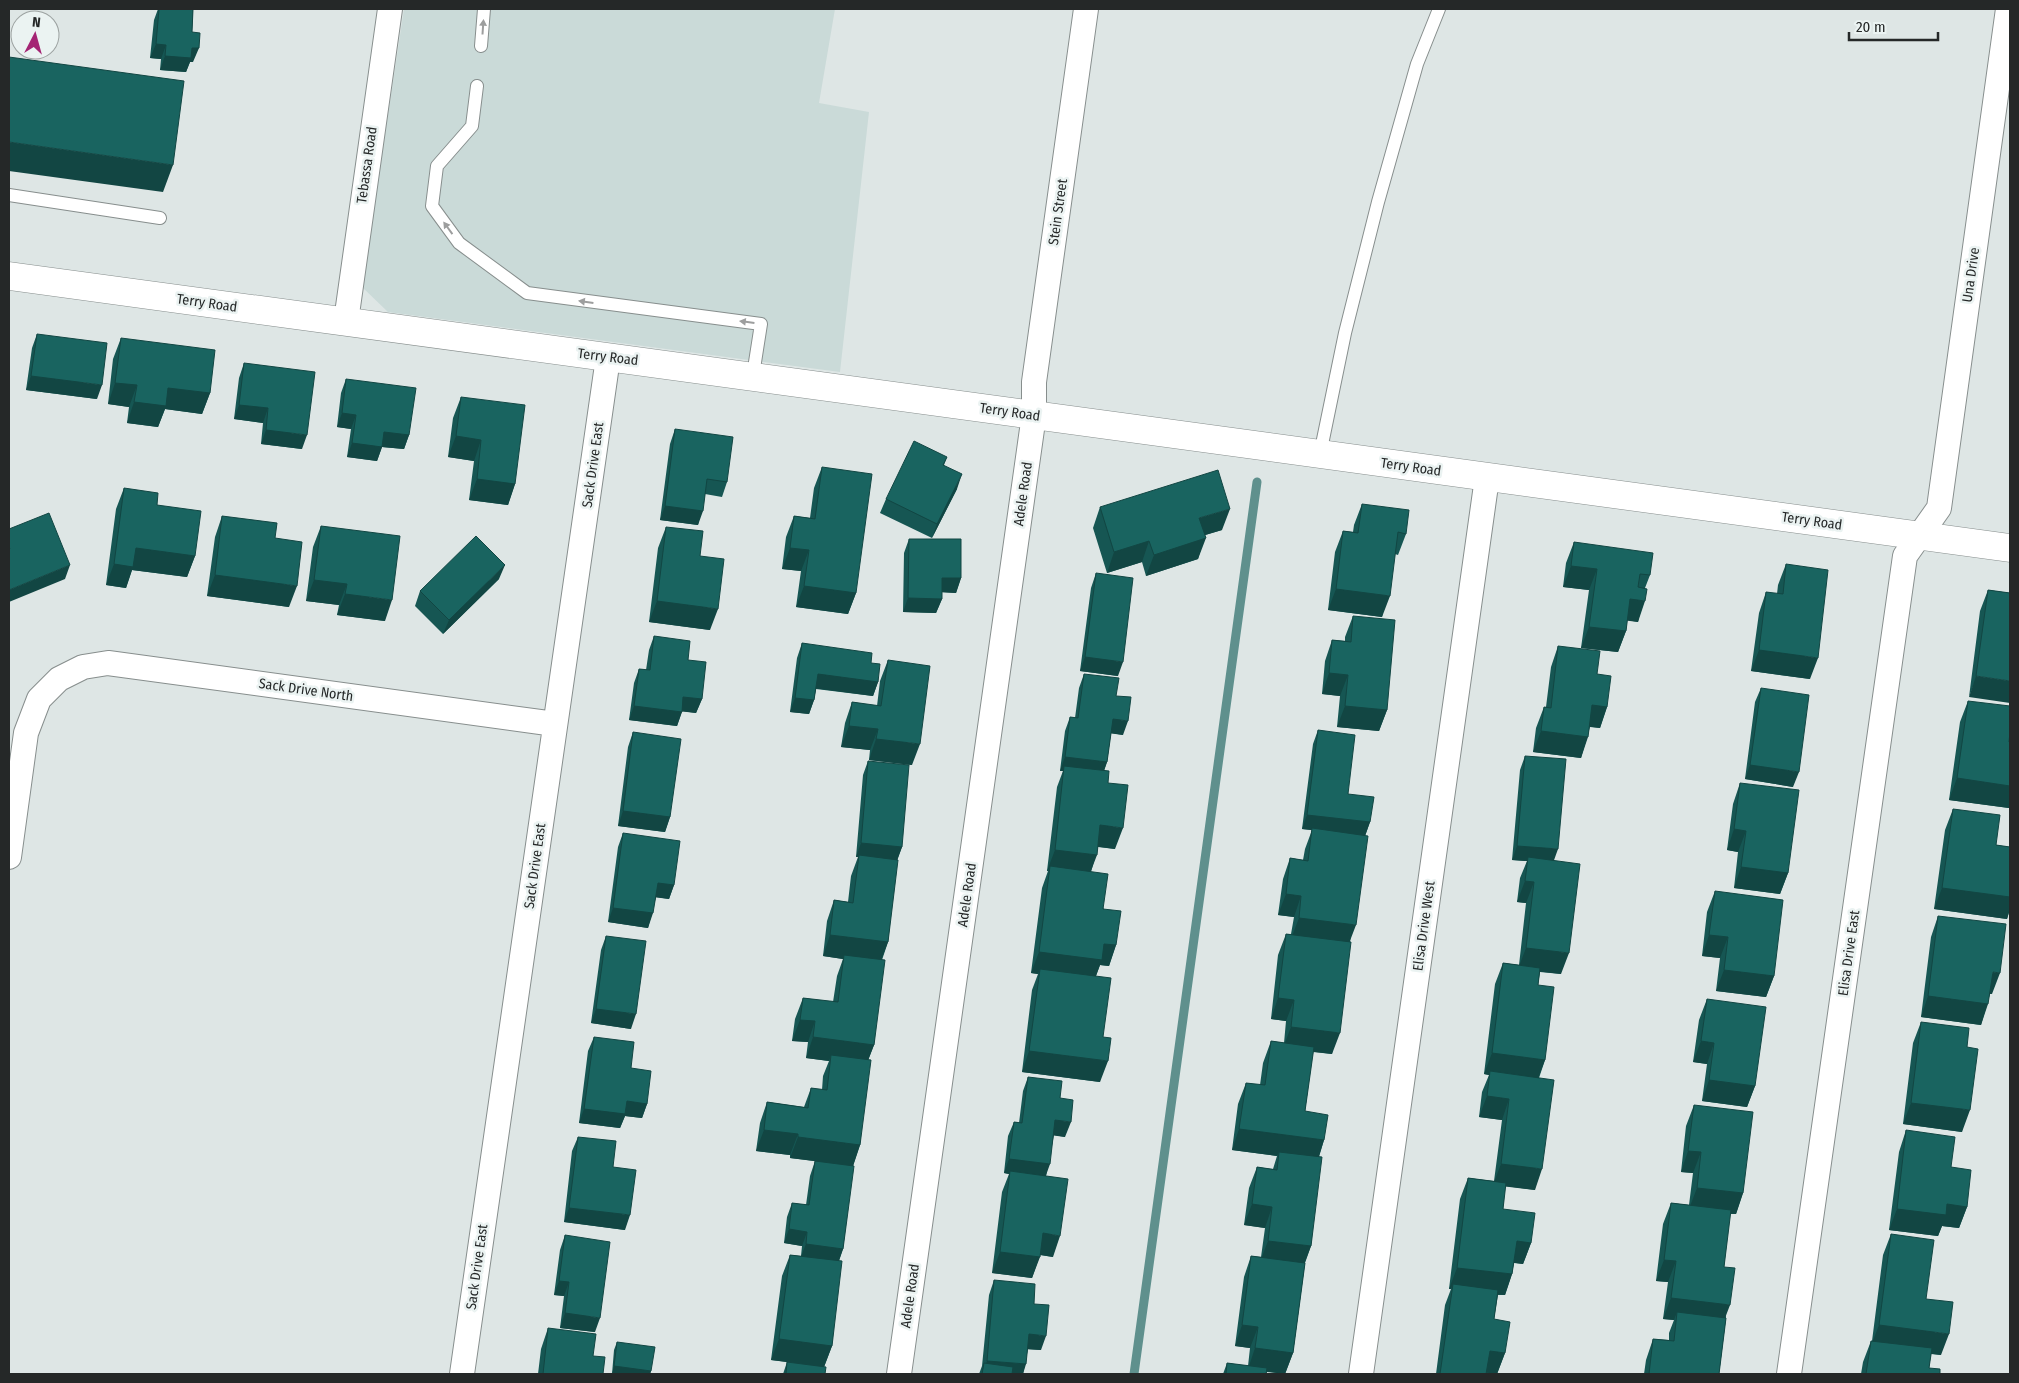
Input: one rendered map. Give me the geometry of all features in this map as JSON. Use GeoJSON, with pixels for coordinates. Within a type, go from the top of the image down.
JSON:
{"type":"FeatureCollection","features":[{"type":"Feature","properties":{"kind":"street","name":"Tebassa Road"},"geometry":{"type":"LineString","coordinates":[[346,321],[390,9]]}},
{"type":"Feature","properties":{"kind":"street","name":"Stein Street"},"geometry":{"type":"LineString","coordinates":[[1034,415],[1034,382],[1086,9]]}},
{"type":"Feature","properties":{"kind":"street","name":"Una Drive"},"geometry":{"type":"LineString","coordinates":[[1918,535],[1939,508],[2008,9]]}},
{"type":"Feature","properties":{"kind":"street","name":"Terry Road"},"geometry":{"type":"LineString","coordinates":[[9,276],[608,358],[753,375],[1487,478],[2010,548]]}},
{"type":"Feature","properties":{"kind":"street","name":"Sack Drive East"},"geometry":{"type":"LineString","coordinates":[[462,1374],[608,358]]}},
{"type":"Feature","properties":{"kind":"street","name":"Adele Road"},"geometry":{"type":"LineString","coordinates":[[899,1374],[1034,415]]}},
{"type":"Feature","properties":{"kind":"street","name":"Elisa Drive West"},"geometry":{"type":"LineString","coordinates":[[1361,1374],[1487,478]]}},
{"type":"Feature","properties":{"kind":"street","name":"Elisa Drive East"},"geometry":{"type":"LineString","coordinates":[[1788,1374],[1905,556],[1918,535]]}},
{"type":"Feature","properties":{"kind":"street","name":"Sack Drive North"},"geometry":{"type":"LineString","coordinates":[[9,857],[26,733],[39,699],[59,679],[83,667],[108,663],[555,724]]}},
{"type":"Feature","properties":{"kind":"lane"},"geometry":{"type":"LineString","coordinates":[[481,46],[484,9]]}},
{"type":"Feature","properties":{"kind":"lane"},"geometry":{"type":"LineString","coordinates":[[1320,454],[1345,333],[1378,202],[1417,64],[1439,9]]}},
{"type":"Feature","properties":{"kind":"lane"},"geometry":{"type":"LineString","coordinates":[[477,86],[472,126],[436,166],[432,206],[459,242],[526,293],[761,324],[753,375]]}},
{"type":"Feature","properties":{"kind":"lane"},"geometry":{"type":"LineString","coordinates":[[9,195],[160,218]]}},
{"type":"Feature","properties":{"kind":"shaded area"},"geometry":{"type":"Polygon","coordinates":[[[404,9],[835,9],[819,103],[869,112],[840,372],[388,312],[362,287],[404,9]]]}},
{"type":"Feature","properties":{"kind":"building"},"geometry":{"type":"Polygon","coordinates":[[[159,9],[193,9],[192,32],[200,33],[199,48],[192,48],[191,58],[165,56],[166,45],[156,44],[159,9]]]}},
{"type":"Feature","properties":{"kind":"building"},"geometry":{"type":"Polygon","coordinates":[[[9,57],[10,60],[31,60],[184,81],[173,165],[9,142],[9,57]]]}},
{"type":"Feature","properties":{"kind":"building"},"geometry":{"type":"Polygon","coordinates":[[[37,334],[107,343],[102,385],[31,376],[37,334]]]}},
{"type":"Feature","properties":{"kind":"building"},"geometry":{"type":"Polygon","coordinates":[[[121,338],[215,350],[210,393],[168,388],[166,406],[134,402],[137,385],[115,383],[121,338]]]}},
{"type":"Feature","properties":{"kind":"building"},"geometry":{"type":"Polygon","coordinates":[[[244,363],[315,372],[307,435],[266,430],[268,408],[239,405],[244,363]]]}},
{"type":"Feature","properties":{"kind":"building"},"geometry":{"type":"Polygon","coordinates":[[[346,379],[416,388],[409,435],[384,432],[382,447],[352,443],[356,415],[342,413],[346,379]]]}},
{"type":"Feature","properties":{"kind":"building"},"geometry":{"type":"Polygon","coordinates":[[[461,397],[525,405],[515,484],[477,479],[481,440],[456,436],[461,397]]]}},
{"type":"Feature","properties":{"kind":"building"},"geometry":{"type":"Polygon","coordinates":[[[675,429],[733,437],[727,482],[707,479],[703,511],[665,506],[675,429]]]}},
{"type":"Feature","properties":{"kind":"building"},"geometry":{"type":"Polygon","coordinates":[[[914,441],[947,457],[943,465],[962,474],[937,524],[886,499],[914,441]]]}},
{"type":"Feature","properties":{"kind":"building"},"geometry":{"type":"Polygon","coordinates":[[[822,467],[872,474],[856,593],[804,586],[809,550],[790,548],[794,516],[815,519],[822,467]]]}},
{"type":"Feature","properties":{"kind":"building"},"geometry":{"type":"Polygon","coordinates":[[[1218,470],[1230,509],[1199,518],[1206,538],[1154,555],[1149,541],[1114,552],[1100,507],[1218,470]]]}},
{"type":"Feature","properties":{"kind":"building"},"geometry":{"type":"Polygon","coordinates":[[[124,488],[158,493],[157,505],[201,511],[195,556],[136,548],[133,567],[114,564],[124,488]]]}},
{"type":"Feature","properties":{"kind":"building"},"geometry":{"type":"Polygon","coordinates":[[[1362,504],[1409,510],[1406,534],[1398,532],[1390,596],[1336,589],[1343,531],[1358,533],[1362,504]]]}},
{"type":"Feature","properties":{"kind":"building"},"geometry":{"type":"Polygon","coordinates":[[[49,513],[70,565],[9,590],[9,529],[49,513]]]}},
{"type":"Feature","properties":{"kind":"building"},"geometry":{"type":"Polygon","coordinates":[[[222,516],[277,523],[275,538],[302,542],[297,586],[215,575],[222,516]]]}},
{"type":"Feature","properties":{"kind":"building"},"geometry":{"type":"Polygon","coordinates":[[[321,526],[400,536],[392,600],[345,594],[347,584],[314,580],[321,526]]]}},
{"type":"Feature","properties":{"kind":"building"},"geometry":{"type":"Polygon","coordinates":[[[666,527],[703,531],[700,556],[724,559],[718,609],[657,601],[666,527]]]}},
{"type":"Feature","properties":{"kind":"building"},"geometry":{"type":"Polygon","coordinates":[[[476,536],[505,565],[449,620],[420,591],[476,536]]]}},
{"type":"Feature","properties":{"kind":"building"},"geometry":{"type":"Polygon","coordinates":[[[909,539],[961,539],[961,578],[942,578],[942,599],[908,598],[909,539]]]}},
{"type":"Feature","properties":{"kind":"building"},"geometry":{"type":"Polygon","coordinates":[[[1574,542],[1653,553],[1650,575],[1640,574],[1638,587],[1647,589],[1645,601],[1630,599],[1626,631],[1589,627],[1597,569],[1571,566],[1574,542]]]}},
{"type":"Feature","properties":{"kind":"building"},"geometry":{"type":"Polygon","coordinates":[[[1786,564],[1828,570],[1818,658],[1759,650],[1766,592],[1783,594],[1786,564]]]}},
{"type":"Feature","properties":{"kind":"building"},"geometry":{"type":"Polygon","coordinates":[[[1096,573],[1133,578],[1123,662],[1085,657],[1096,573]]]}},
{"type":"Feature","properties":{"kind":"building"},"geometry":{"type":"Polygon","coordinates":[[[1988,590],[2010,593],[2010,681],[1976,676],[1988,590]]]}},
{"type":"Feature","properties":{"kind":"building"},"geometry":{"type":"Polygon","coordinates":[[[1353,616],[1395,620],[1387,710],[1345,706],[1348,675],[1329,673],[1332,640],[1351,642],[1353,616]]]}},
{"type":"Feature","properties":{"kind":"building"},"geometry":{"type":"Polygon","coordinates":[[[654,636],[690,641],[688,660],[706,662],[702,699],[683,697],[682,712],[634,706],[639,669],[650,670],[654,636]]]}},
{"type":"Feature","properties":{"kind":"building"},"geometry":{"type":"Polygon","coordinates":[[[802,643],[872,653],[871,663],[880,664],[878,682],[818,674],[814,700],[795,698],[802,643]]]}},
{"type":"Feature","properties":{"kind":"building"},"geometry":{"type":"Polygon","coordinates":[[[1558,646],[1600,651],[1597,674],[1611,676],[1607,707],[1592,705],[1588,737],[1541,731],[1544,707],[1551,708],[1558,646]]]}},
{"type":"Feature","properties":{"kind":"building"},"geometry":{"type":"Polygon","coordinates":[[[888,660],[930,666],[920,744],[876,739],[878,729],[849,726],[852,702],[881,706],[888,660]]]}},
{"type":"Feature","properties":{"kind":"building"},"geometry":{"type":"Polygon","coordinates":[[[1084,674],[1119,678],[1116,696],[1131,697],[1128,721],[1113,719],[1107,762],[1065,757],[1070,717],[1078,718],[1084,674]]]}},
{"type":"Feature","properties":{"kind":"building"},"geometry":{"type":"Polygon","coordinates":[[[1761,688],[1809,695],[1799,772],[1750,765],[1761,688]]]}},
{"type":"Feature","properties":{"kind":"building"},"geometry":{"type":"Polygon","coordinates":[[[1968,701],[2010,706],[2010,786],[1957,778],[1968,701]]]}},
{"type":"Feature","properties":{"kind":"building"},"geometry":{"type":"Polygon","coordinates":[[[1318,730],[1355,735],[1348,794],[1374,797],[1370,822],[1307,815],[1318,730]]]}},
{"type":"Feature","properties":{"kind":"building"},"geometry":{"type":"Polygon","coordinates":[[[633,732],[681,739],[670,817],[623,811],[633,732]]]}},
{"type":"Feature","properties":{"kind":"building"},"geometry":{"type":"Polygon","coordinates":[[[1525,756],[1566,759],[1558,849],[1517,846],[1525,756]]]}},
{"type":"Feature","properties":{"kind":"building"},"geometry":{"type":"Polygon","coordinates":[[[868,761],[909,765],[902,847],[861,843],[868,761]]]}},
{"type":"Feature","properties":{"kind":"building"},"geometry":{"type":"Polygon","coordinates":[[[1064,766],[1109,771],[1108,783],[1128,785],[1123,828],[1100,825],[1097,855],[1055,850],[1064,766]]]}},
{"type":"Feature","properties":{"kind":"building"},"geometry":{"type":"Polygon","coordinates":[[[1740,783],[1799,790],[1788,873],[1741,867],[1746,831],[1734,829],[1740,783]]]}},
{"type":"Feature","properties":{"kind":"building"},"geometry":{"type":"Polygon","coordinates":[[[1953,809],[2000,815],[1996,845],[2010,847],[2010,897],[1942,888],[1953,809]]]}},
{"type":"Feature","properties":{"kind":"building"},"geometry":{"type":"Polygon","coordinates":[[[1312,828],[1368,836],[1356,925],[1299,918],[1301,896],[1286,894],[1290,858],[1308,861],[1312,828]]]}},
{"type":"Feature","properties":{"kind":"building"},"geometry":{"type":"Polygon","coordinates":[[[623,833],[680,841],[674,885],[658,883],[653,913],[613,908],[623,833]]]}},
{"type":"Feature","properties":{"kind":"building"},"geometry":{"type":"Polygon","coordinates":[[[859,855],[898,860],[888,942],[830,935],[834,900],[853,903],[859,855]]]}},
{"type":"Feature","properties":{"kind":"building"},"geometry":{"type":"Polygon","coordinates":[[[1528,857],[1580,864],[1569,953],[1526,948],[1534,882],[1525,881],[1528,857]]]}},
{"type":"Feature","properties":{"kind":"building"},"geometry":{"type":"Polygon","coordinates":[[[1050,866],[1108,874],[1103,909],[1121,911],[1116,945],[1104,944],[1102,960],[1039,952],[1050,866]]]}},
{"type":"Feature","properties":{"kind":"building"},"geometry":{"type":"Polygon","coordinates":[[[1715,891],[1783,900],[1774,976],[1724,970],[1728,937],[1709,935],[1715,891]]]}},
{"type":"Feature","properties":{"kind":"building"},"geometry":{"type":"Polygon","coordinates":[[[1938,916],[2006,924],[2000,973],[1993,972],[1988,1004],[1928,996],[1938,916]]]}},
{"type":"Feature","properties":{"kind":"building"},"geometry":{"type":"Polygon","coordinates":[[[1286,934],[1351,942],[1340,1033],[1291,1027],[1294,1000],[1278,998],[1286,934]]]}},
{"type":"Feature","properties":{"kind":"building"},"geometry":{"type":"Polygon","coordinates":[[[606,936],[646,941],[636,1014],[596,1009],[606,936]]]}},
{"type":"Feature","properties":{"kind":"building"},"geometry":{"type":"Polygon","coordinates":[[[844,955],[885,960],[874,1045],[813,1037],[815,1021],[800,1020],[803,998],[838,1002],[844,955]]]}},
{"type":"Feature","properties":{"kind":"building"},"geometry":{"type":"Polygon","coordinates":[[[1503,963],[1540,968],[1538,985],[1554,987],[1545,1060],[1492,1053],[1503,963]]]}},
{"type":"Feature","properties":{"kind":"building"},"geometry":{"type":"Polygon","coordinates":[[[1040,969],[1111,978],[1103,1037],[1111,1038],[1108,1061],[1029,1051],[1040,969]]]}},
{"type":"Feature","properties":{"kind":"building"},"geometry":{"type":"Polygon","coordinates":[[[1707,999],[1766,1007],[1755,1086],[1709,1080],[1714,1043],[1701,1041],[1707,999]]]}},
{"type":"Feature","properties":{"kind":"building"},"geometry":{"type":"Polygon","coordinates":[[[1921,1022],[1969,1028],[1967,1047],[1978,1049],[1970,1110],[1911,1103],[1921,1022]]]}},
{"type":"Feature","properties":{"kind":"building"},"geometry":{"type":"Polygon","coordinates":[[[594,1037],[634,1042],[631,1068],[651,1071],[647,1104],[627,1101],[625,1114],[584,1109],[594,1037]]]}},
{"type":"Feature","properties":{"kind":"building"},"geometry":{"type":"Polygon","coordinates":[[[1271,1041],[1314,1047],[1305,1111],[1328,1115],[1324,1140],[1239,1129],[1246,1083],[1265,1085],[1271,1041]]]}},
{"type":"Feature","properties":{"kind":"building"},"geometry":{"type":"Polygon","coordinates":[[[831,1055],[871,1060],[860,1145],[798,1137],[798,1134],[764,1130],[767,1102],[808,1108],[811,1088],[827,1090],[831,1055]]]}},
{"type":"Feature","properties":{"kind":"building"},"geometry":{"type":"Polygon","coordinates":[[[1490,1071],[1554,1080],[1542,1169],[1501,1164],[1509,1099],[1487,1096],[1490,1071]]]}},
{"type":"Feature","properties":{"kind":"building"},"geometry":{"type":"Polygon","coordinates":[[[1028,1077],[1062,1081],[1060,1098],[1073,1100],[1071,1122],[1055,1120],[1050,1164],[1009,1159],[1014,1122],[1022,1123],[1028,1077]]]}},
{"type":"Feature","properties":{"kind":"building"},"geometry":{"type":"Polygon","coordinates":[[[1694,1105],[1753,1112],[1743,1193],[1697,1188],[1701,1152],[1688,1151],[1694,1105]]]}},
{"type":"Feature","properties":{"kind":"building"},"geometry":{"type":"Polygon","coordinates":[[[1906,1130],[1955,1137],[1951,1167],[1971,1170],[1967,1207],[1947,1204],[1946,1215],[1897,1209],[1906,1130]]]}},
{"type":"Feature","properties":{"kind":"building"},"geometry":{"type":"Polygon","coordinates":[[[578,1137],[616,1141],[613,1167],[636,1170],[630,1215],[569,1208],[578,1137]]]}},
{"type":"Feature","properties":{"kind":"building"},"geometry":{"type":"Polygon","coordinates":[[[1279,1152],[1322,1157],[1311,1246],[1268,1241],[1272,1207],[1252,1204],[1257,1167],[1277,1170],[1279,1152]]]}},
{"type":"Feature","properties":{"kind":"building"},"geometry":{"type":"Polygon","coordinates":[[[815,1161],[854,1166],[843,1249],[806,1244],[807,1232],[789,1229],[792,1203],[809,1205],[815,1161]]]}},
{"type":"Feature","properties":{"kind":"building"},"geometry":{"type":"Polygon","coordinates":[[[1010,1171],[1068,1179],[1060,1236],[1043,1233],[1040,1257],[1000,1252],[1010,1171]]]}},
{"type":"Feature","properties":{"kind":"building"},"geometry":{"type":"Polygon","coordinates":[[[1468,1178],[1506,1183],[1503,1209],[1535,1213],[1531,1243],[1517,1241],[1512,1274],[1457,1268],[1468,1178]]]}},
{"type":"Feature","properties":{"kind":"building"},"geometry":{"type":"Polygon","coordinates":[[[1671,1203],[1731,1210],[1724,1267],[1735,1268],[1730,1305],[1671,1298],[1676,1261],[1664,1260],[1671,1203]]]}},
{"type":"Feature","properties":{"kind":"building"},"geometry":{"type":"Polygon","coordinates":[[[1891,1234],[1934,1240],[1926,1299],[1953,1302],[1949,1334],[1879,1325],[1891,1234]]]}},
{"type":"Feature","properties":{"kind":"building"},"geometry":{"type":"Polygon","coordinates":[[[565,1235],[610,1242],[600,1318],[565,1313],[569,1282],[559,1281],[565,1235]]]}},
{"type":"Feature","properties":{"kind":"building"},"geometry":{"type":"Polygon","coordinates":[[[790,1255],[842,1261],[832,1346],[779,1339],[790,1255]]]}},
{"type":"Feature","properties":{"kind":"building"},"geometry":{"type":"Polygon","coordinates":[[[1251,1256],[1305,1263],[1293,1353],[1255,1348],[1258,1327],[1242,1325],[1251,1256]]]}},
{"type":"Feature","properties":{"kind":"building"},"geometry":{"type":"Polygon","coordinates":[[[994,1280],[1035,1284],[1034,1304],[1049,1305],[1046,1336],[1029,1334],[1026,1364],[987,1361],[994,1280]]]}},
{"type":"Feature","properties":{"kind":"building"},"geometry":{"type":"Polygon","coordinates":[[[1453,1284],[1498,1290],[1494,1319],[1510,1322],[1505,1353],[1490,1351],[1486,1374],[1440,1374],[1453,1284]]]}},
{"type":"Feature","properties":{"kind":"building"},"geometry":{"type":"Polygon","coordinates":[[[1677,1312],[1726,1318],[1719,1374],[1649,1374],[1653,1339],[1674,1341],[1677,1312]]]}},
{"type":"Feature","properties":{"kind":"building"},"geometry":{"type":"Polygon","coordinates":[[[548,1328],[596,1334],[593,1356],[605,1357],[603,1374],[543,1374],[548,1328]]]}},
{"type":"Feature","properties":{"kind":"building"},"geometry":{"type":"Polygon","coordinates":[[[1871,1341],[1932,1348],[1929,1368],[1940,1369],[1940,1374],[1866,1374],[1871,1341]]]}},
{"type":"Feature","properties":{"kind":"building"},"geometry":{"type":"Polygon","coordinates":[[[617,1342],[655,1347],[651,1371],[614,1366],[617,1342]]]}},
{"type":"Feature","properties":{"kind":"building"},"geometry":{"type":"Polygon","coordinates":[[[787,1362],[826,1367],[825,1374],[786,1374],[787,1362]]]}},
{"type":"Feature","properties":{"kind":"building"},"geometry":{"type":"Polygon","coordinates":[[[984,1363],[1013,1367],[1012,1374],[982,1374],[984,1363]]]}},
{"type":"Feature","properties":{"kind":"building"},"geometry":{"type":"Polygon","coordinates":[[[1227,1363],[1267,1368],[1266,1374],[1226,1374],[1227,1363]]]}},
{"type":"Feature","properties":{"kind":"waterway"},"geometry":{"type":"LineString","coordinates":[[1134,1374],[1257,482]]}}]}
